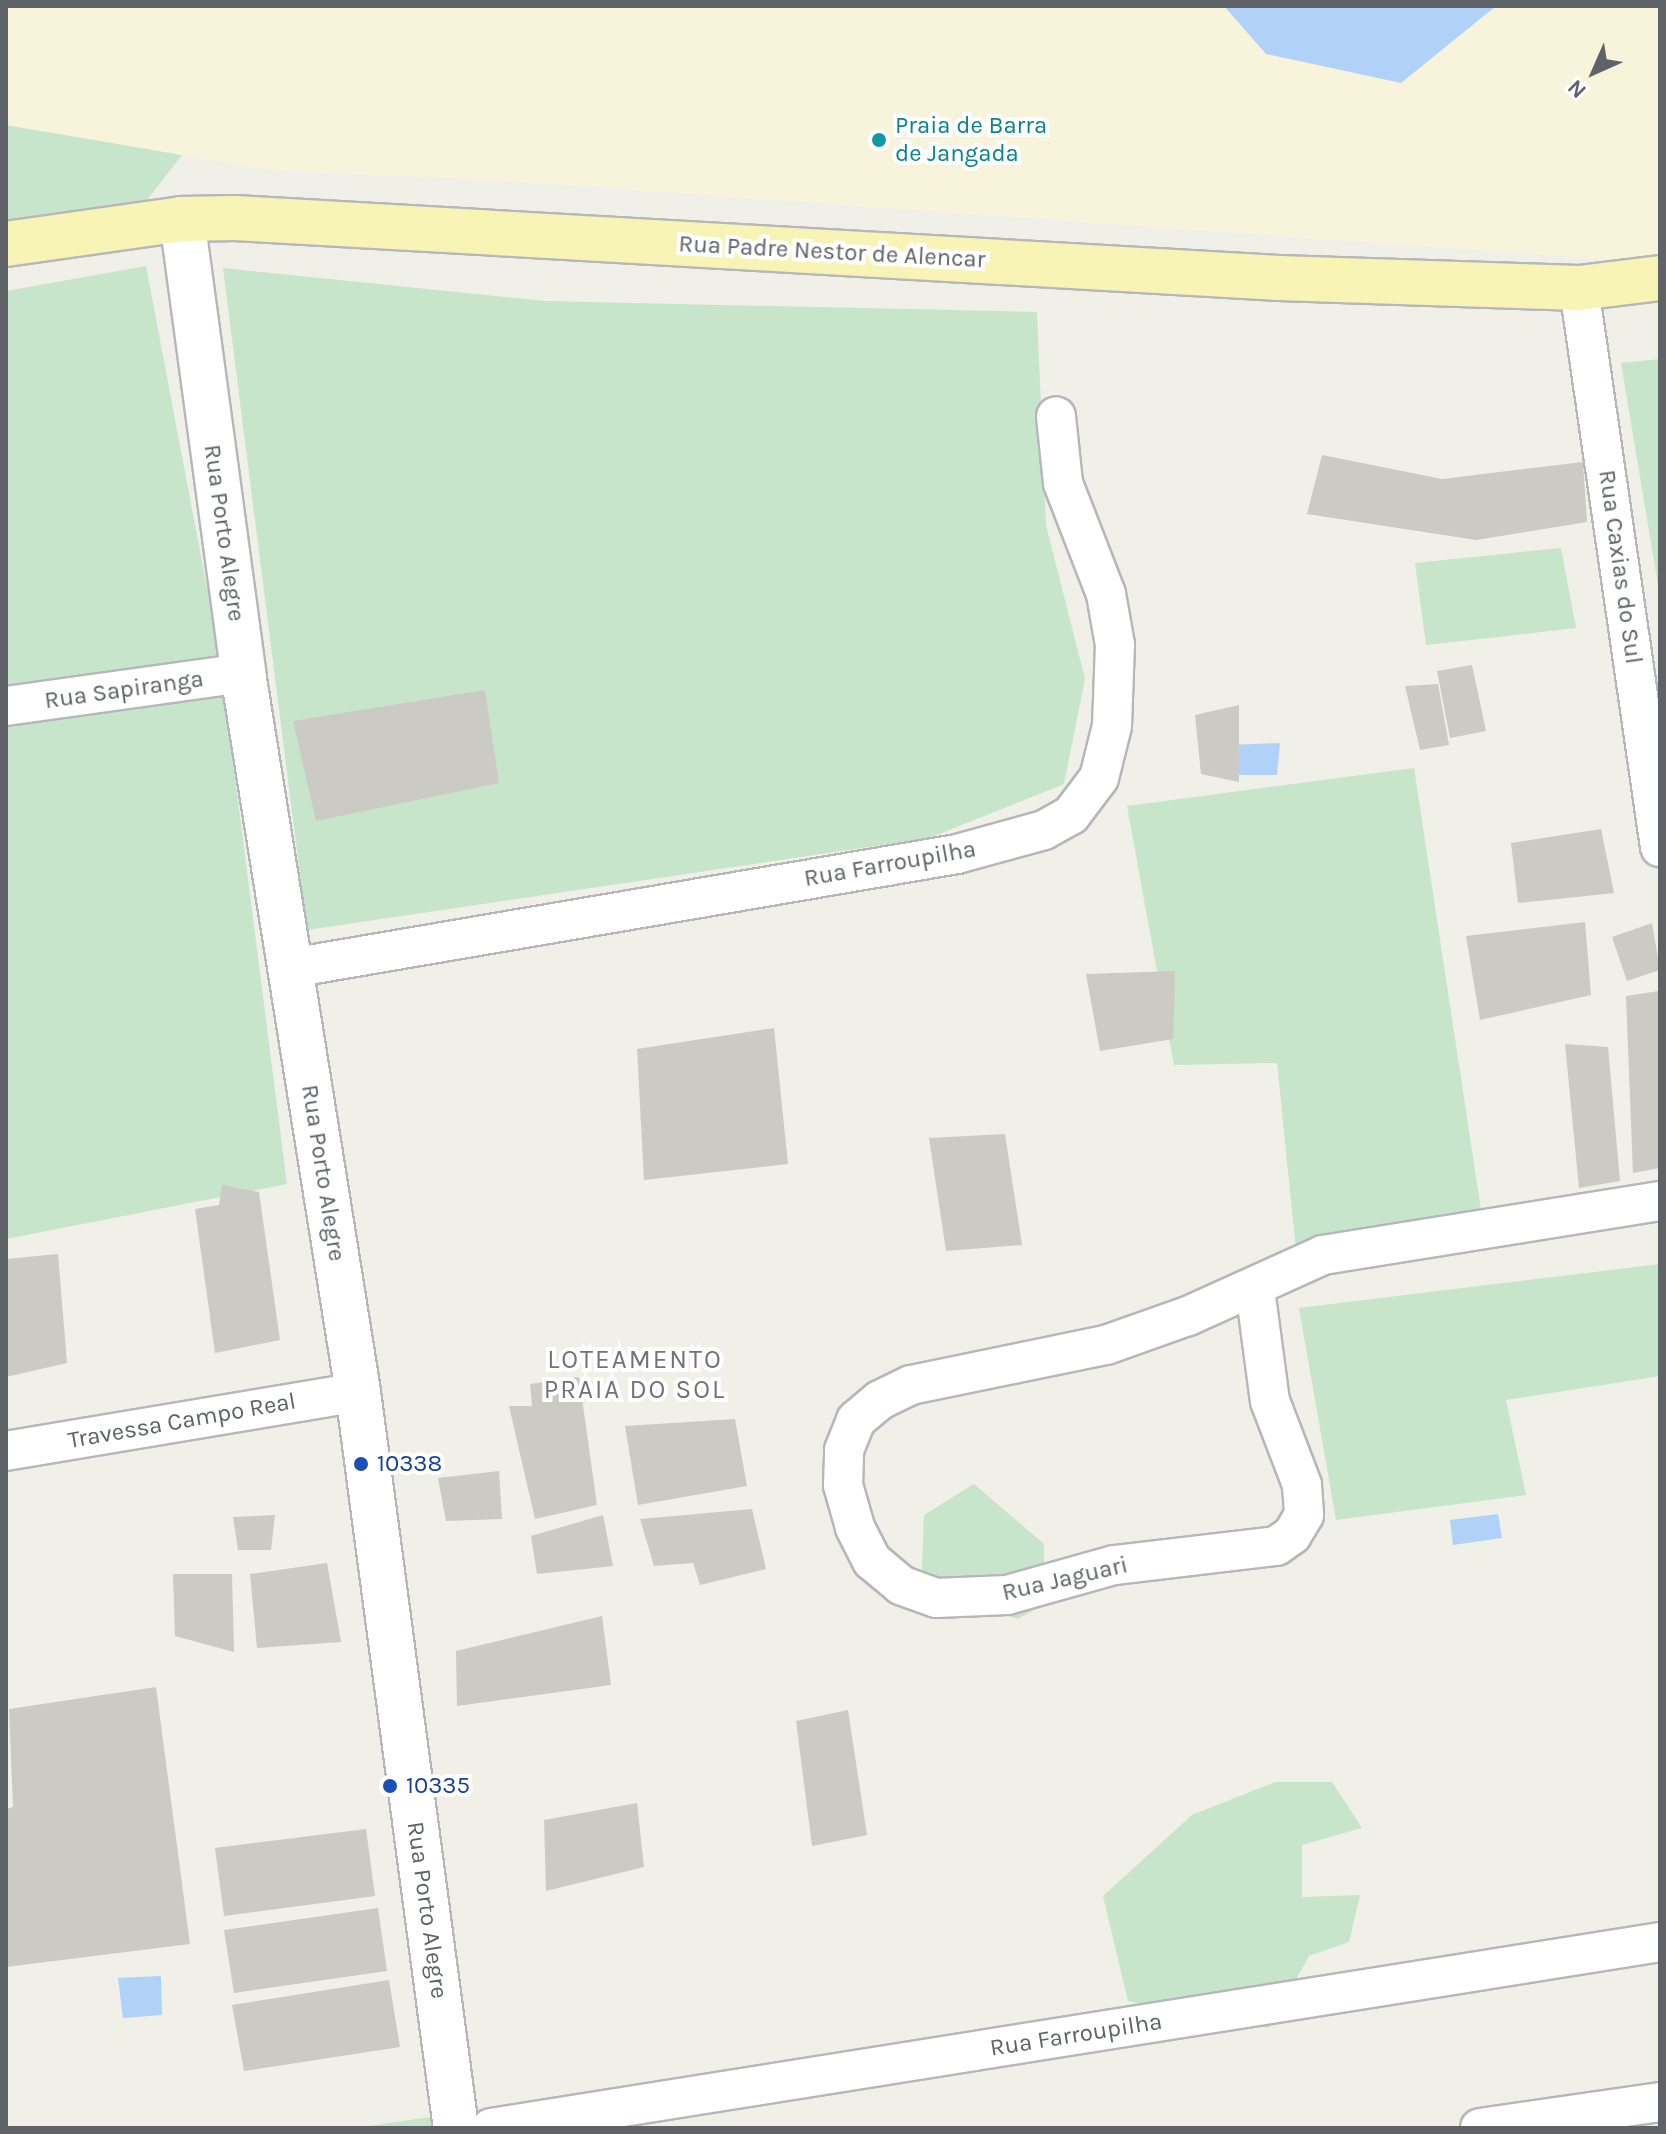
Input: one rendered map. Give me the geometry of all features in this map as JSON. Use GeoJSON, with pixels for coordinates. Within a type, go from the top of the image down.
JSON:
{"type":"FeatureCollection","features":[{"type":"Feature","properties":{"kind":"main road","name":"Rua Padre Nestor de Alencar"},"geometry":{"type":"LineString","coordinates":[[6,244],[182,219],[1279,278],[1579,288],[1660,278]]}},
{"type":"Feature","properties":{"kind":"street","name":"Rua Porto Alegre"},"geometry":{"type":"LineString","coordinates":[[182,219],[243,673],[358,1392],[456,2128]]}},
{"type":"Feature","properties":{"kind":"street","name":"Rua Caxias do Sul"},"geometry":{"type":"LineString","coordinates":[[1579,288],[1653,746],[1660,847]]}},
{"type":"Feature","properties":{"kind":"street","name":"Rua Farroupilha"},"geometry":{"type":"LineString","coordinates":[[291,968],[957,854],[1044,830],[1071,815],[1099,778],[1112,726],[1115,645],[1106,594],[1063,483],[1056,416]]}},
{"type":"Feature","properties":{"kind":"street","name":"Rua Sapiranga"},"geometry":{"type":"LineString","coordinates":[[6,706],[243,673]]}},
{"type":"Feature","properties":{"kind":"street","name":"Rua Jaguari"},"geometry":{"type":"LineString","coordinates":[[1255,1289],[1270,1401],[1302,1485],[1304,1515],[1292,1535],[1276,1546],[1114,1565],[1007,1595],[936,1598],[901,1585],[872,1561],[855,1527],[843,1485],[844,1450],[856,1420],[880,1400],[971,1369],[1106,1345],[1255,1289],[1290,1268],[1363,1246],[1660,1201]]}},
{"type":"Feature","properties":{"kind":"street","name":"Travessa Campo Real"},"geometry":{"type":"LineString","coordinates":[[6,1451],[358,1392]]}},
{"type":"Feature","properties":{"kind":"street","name":"Rua Farroupilha"},"geometry":{"type":"LineString","coordinates":[[491,2128],[1660,1942]]}},
{"type":"Feature","properties":{"kind":"street"},"geometry":{"type":"LineString","coordinates":[[1501,2127],[1660,2102]]}},
{"type":"Feature","properties":{"kind":"green space"},"geometry":{"type":"Polygon","coordinates":[[[6,125],[182,155],[147,200],[6,224],[6,125]]]}},
{"type":"Feature","properties":{"kind":"green space"},"geometry":{"type":"Polygon","coordinates":[[[146,266],[219,652],[287,1184],[6,1239],[6,291],[146,266]]]}},
{"type":"Feature","properties":{"kind":"green space"},"geometry":{"type":"Polygon","coordinates":[[[223,268],[544,301],[1037,312],[1046,525],[1085,679],[1064,784],[929,838],[307,930],[223,268]]]}},
{"type":"Feature","properties":{"kind":"green space"},"geometry":{"type":"Polygon","coordinates":[[[1660,359],[1660,597],[1621,363],[1660,359]]]}},
{"type":"Feature","properties":{"kind":"green space"},"geometry":{"type":"Polygon","coordinates":[[[1561,548],[1576,628],[1426,645],[1415,563],[1561,548]]]}},
{"type":"Feature","properties":{"kind":"green space"},"geometry":{"type":"Polygon","coordinates":[[[1414,768],[1481,1210],[1296,1250],[1277,1063],[1174,1065],[1127,806],[1414,768]]]}},
{"type":"Feature","properties":{"kind":"green space"},"geometry":{"type":"Polygon","coordinates":[[[1660,1264],[1660,1376],[1506,1400],[1526,1495],[1336,1520],[1299,1308],[1660,1264]]]}},
{"type":"Feature","properties":{"kind":"green space"},"geometry":{"type":"Polygon","coordinates":[[[974,1484],[1044,1544],[1044,1604],[1018,1619],[921,1592],[924,1515],[974,1484]]]}},
{"type":"Feature","properties":{"kind":"green space"},"geometry":{"type":"Polygon","coordinates":[[[1275,1782],[1332,1782],[1362,1828],[1302,1845],[1302,1897],[1360,1895],[1349,1942],[1309,1956],[1269,2028],[1128,2001],[1103,1896],[1192,1815],[1275,1782]]]}},
{"type":"Feature","properties":{"kind":"green space"},"geometry":{"type":"Polygon","coordinates":[[[437,2116],[438,2128],[356,2128],[437,2116]]]}},
{"type":"Feature","properties":{"kind":"sand","name":"Praia de Barra de Jangada"},"geometry":{"type":"Polygon","coordinates":[[[6,6],[1224,6],[1266,54],[1492,13],[1496,6],[1660,6],[1660,253],[1619,260],[479,179],[277,171],[6,125],[6,6]]]}},
{"type":"Feature","properties":{"kind":"water"},"geometry":{"type":"Polygon","coordinates":[[[1224,6],[1496,6],[1401,83],[1266,54],[1224,6]]]}},
{"type":"Feature","properties":{"kind":"water"},"geometry":{"type":"Polygon","coordinates":[[[1280,743],[1277,775],[1229,775],[1229,745],[1280,743]]]}},
{"type":"Feature","properties":{"kind":"water"},"geometry":{"type":"Polygon","coordinates":[[[1498,1514],[1502,1538],[1453,1545],[1450,1520],[1498,1514]]]}},
{"type":"Feature","properties":{"kind":"water"},"geometry":{"type":"Polygon","coordinates":[[[161,1976],[162,2015],[123,2018],[118,1978],[161,1976]]]}},
{"type":"Feature","properties":{"kind":"building"},"geometry":{"type":"Polygon","coordinates":[[[1322,455],[1442,479],[1583,462],[1587,522],[1476,540],[1307,514],[1322,455]]]}},
{"type":"Feature","properties":{"kind":"building"},"geometry":{"type":"Polygon","coordinates":[[[1472,665],[1486,731],[1450,738],[1437,671],[1472,665]]]}},
{"type":"Feature","properties":{"kind":"building"},"geometry":{"type":"Polygon","coordinates":[[[1438,684],[1449,745],[1420,750],[1405,686],[1438,684]]]}},
{"type":"Feature","properties":{"kind":"building"},"geometry":{"type":"Polygon","coordinates":[[[485,690],[499,783],[316,821],[293,721],[485,690]]]}},
{"type":"Feature","properties":{"kind":"building"},"geometry":{"type":"Polygon","coordinates":[[[1239,705],[1239,782],[1201,774],[1195,715],[1239,705]]]}},
{"type":"Feature","properties":{"kind":"building"},"geometry":{"type":"Polygon","coordinates":[[[1601,829],[1614,893],[1518,903],[1511,843],[1601,829]]]}},
{"type":"Feature","properties":{"kind":"building"},"geometry":{"type":"Polygon","coordinates":[[[1585,922],[1591,995],[1480,1020],[1466,936],[1585,922]]]}},
{"type":"Feature","properties":{"kind":"building"},"geometry":{"type":"Polygon","coordinates":[[[1652,923],[1660,970],[1627,981],[1612,937],[1652,923]]]}},
{"type":"Feature","properties":{"kind":"building"},"geometry":{"type":"Polygon","coordinates":[[[1175,971],[1173,1039],[1100,1051],[1086,974],[1175,971]]]}},
{"type":"Feature","properties":{"kind":"building"},"geometry":{"type":"Polygon","coordinates":[[[1659,991],[1660,1168],[1633,1173],[1626,996],[1659,991]]]}},
{"type":"Feature","properties":{"kind":"building"},"geometry":{"type":"Polygon","coordinates":[[[774,1028],[788,1164],[644,1180],[637,1049],[774,1028]]]}},
{"type":"Feature","properties":{"kind":"building"},"geometry":{"type":"Polygon","coordinates":[[[1565,1044],[1608,1047],[1620,1181],[1579,1188],[1565,1044]]]}},
{"type":"Feature","properties":{"kind":"building"},"geometry":{"type":"Polygon","coordinates":[[[1005,1134],[1022,1245],[946,1251],[929,1138],[1005,1134]]]}},
{"type":"Feature","properties":{"kind":"building"},"geometry":{"type":"Polygon","coordinates":[[[222,1185],[259,1192],[280,1340],[215,1353],[195,1209],[219,1205],[222,1185]]]}},
{"type":"Feature","properties":{"kind":"building"},"geometry":{"type":"Polygon","coordinates":[[[58,1254],[67,1363],[6,1377],[6,1259],[58,1254]]]}},
{"type":"Feature","properties":{"kind":"building"},"geometry":{"type":"Polygon","coordinates":[[[579,1377],[597,1505],[535,1519],[509,1406],[532,1406],[530,1384],[579,1377]]]}},
{"type":"Feature","properties":{"kind":"building"},"geometry":{"type":"Polygon","coordinates":[[[735,1419],[747,1486],[638,1505],[625,1426],[735,1419]]]}},
{"type":"Feature","properties":{"kind":"building"},"geometry":{"type":"Polygon","coordinates":[[[499,1471],[502,1519],[446,1521],[438,1478],[499,1471]]]}},
{"type":"Feature","properties":{"kind":"building"},"geometry":{"type":"Polygon","coordinates":[[[752,1509],[766,1569],[700,1585],[693,1563],[654,1566],[640,1519],[752,1509]]]}},
{"type":"Feature","properties":{"kind":"building"},"geometry":{"type":"Polygon","coordinates":[[[275,1515],[271,1550],[238,1550],[233,1517],[275,1515]]]}},
{"type":"Feature","properties":{"kind":"building"},"geometry":{"type":"Polygon","coordinates":[[[603,1515],[613,1566],[537,1574],[531,1536],[603,1515]]]}},
{"type":"Feature","properties":{"kind":"building"},"geometry":{"type":"Polygon","coordinates":[[[327,1563],[341,1642],[257,1648],[250,1574],[327,1563]]]}},
{"type":"Feature","properties":{"kind":"building"},"geometry":{"type":"Polygon","coordinates":[[[173,1574],[232,1574],[234,1652],[175,1636],[173,1574]]]}},
{"type":"Feature","properties":{"kind":"building"},"geometry":{"type":"Polygon","coordinates":[[[602,1616],[611,1685],[457,1706],[456,1651],[602,1616]]]}},
{"type":"Feature","properties":{"kind":"building"},"geometry":{"type":"Polygon","coordinates":[[[156,1687],[190,1944],[6,1967],[6,1809],[13,1807],[9,1709],[156,1687]]]}},
{"type":"Feature","properties":{"kind":"building"},"geometry":{"type":"Polygon","coordinates":[[[848,1710],[867,1835],[812,1846],[796,1721],[848,1710]]]}},
{"type":"Feature","properties":{"kind":"building"},"geometry":{"type":"Polygon","coordinates":[[[637,1803],[644,1867],[546,1891],[544,1820],[637,1803]]]}},
{"type":"Feature","properties":{"kind":"building"},"geometry":{"type":"Polygon","coordinates":[[[366,1829],[375,1896],[224,1916],[215,1848],[366,1829]]]}},
{"type":"Feature","properties":{"kind":"building"},"geometry":{"type":"Polygon","coordinates":[[[378,1908],[387,1971],[234,1993],[224,1930],[378,1908]]]}},
{"type":"Feature","properties":{"kind":"building"},"geometry":{"type":"Polygon","coordinates":[[[389,1980],[400,2047],[244,2071],[232,2005],[389,1980]]]}},
{"type":"Feature","properties":{"kind":"place","name":"Praia de Barra de Jangada"},"geometry":{"type":"Point","coordinates":[879,140]}},
{"type":"Feature","properties":{"kind":"place","name":"10338"},"geometry":{"type":"Point","coordinates":[361,1464]}},
{"type":"Feature","properties":{"kind":"place","name":"10335"},"geometry":{"type":"Point","coordinates":[390,1786]}},
{"type":"Feature","properties":{"kind":"district","name":"LOTEAMENTO PRAIA DO SOL"},"geometry":{"type":"Point","coordinates":[635,1375]}}]}
